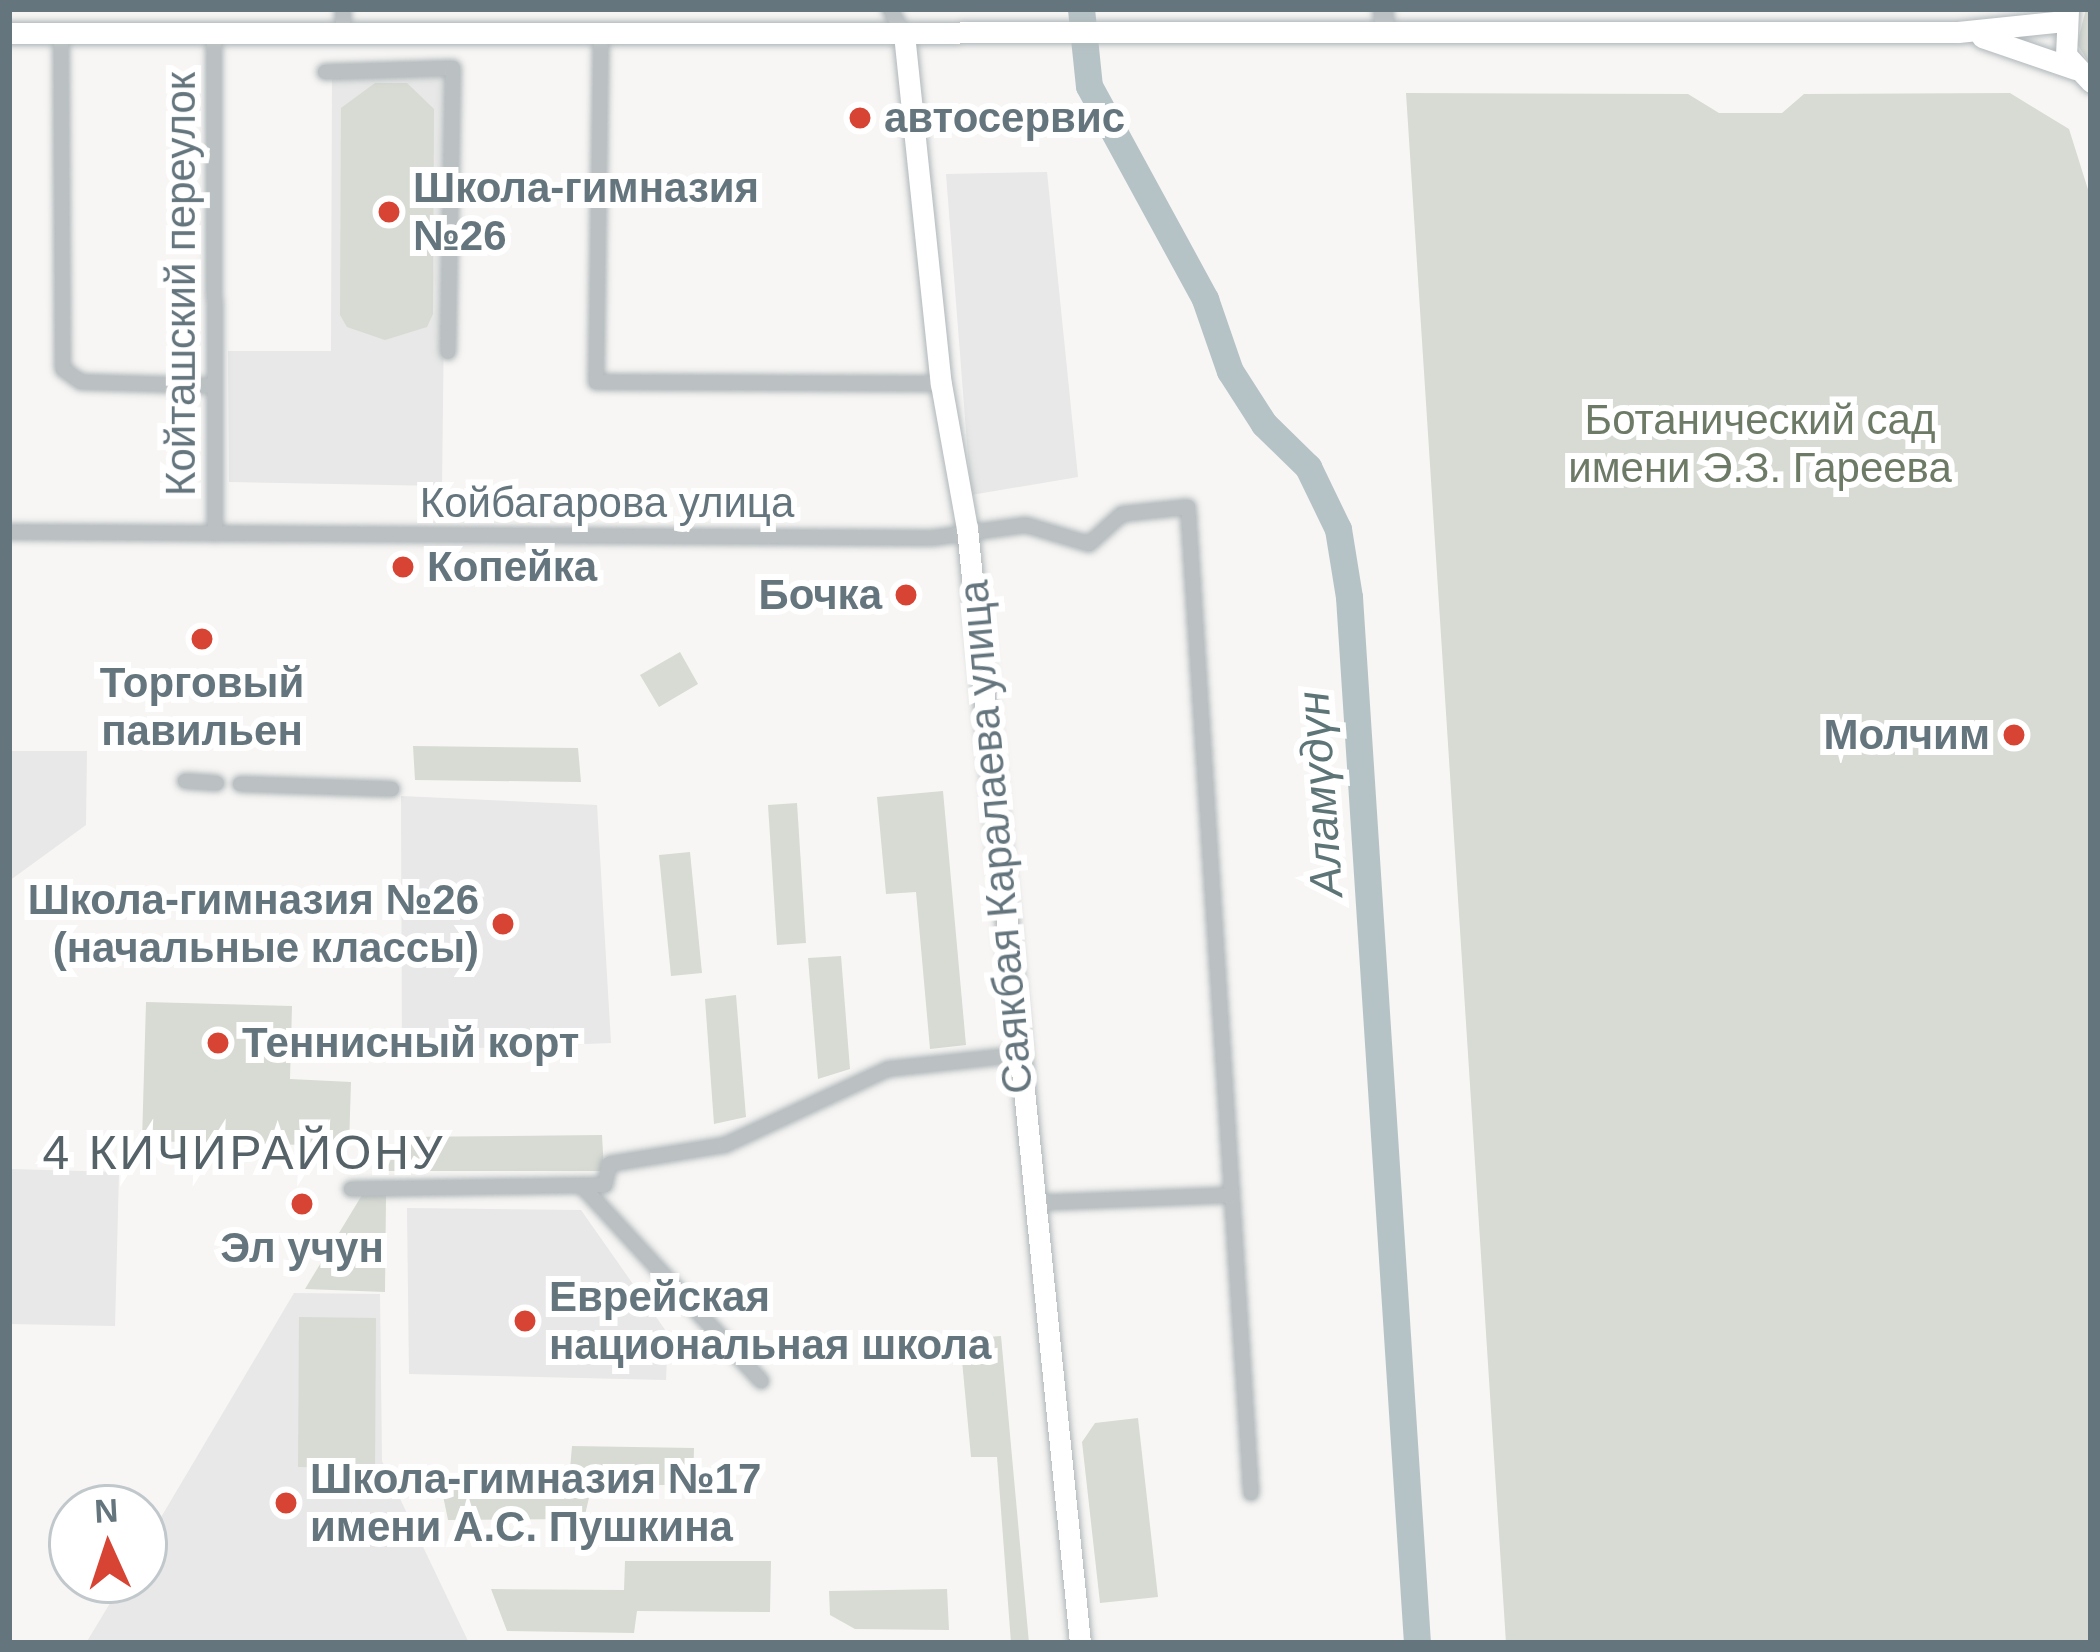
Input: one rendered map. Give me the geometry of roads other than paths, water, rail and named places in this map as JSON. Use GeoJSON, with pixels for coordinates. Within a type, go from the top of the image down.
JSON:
{"type":"FeatureCollection","features":[{"type":"Feature","properties":{"kind":"main road"},"geometry":{"type":"LineString","coordinates":[[1958,32],[2020,9]]}},
{"type":"Feature","properties":{"kind":"main road"},"geometry":{"type":"LineString","coordinates":[[9,33],[1958,32],[2066,15],[2086,79]]}},
{"type":"Feature","properties":{"kind":"main road"},"geometry":{"type":"LineString","coordinates":[[1958,32],[2026,47],[2086,79]]}},
{"type":"Feature","properties":{"kind":"main road","name":"Саякбая Каралаева улица"},"geometry":{"type":"LineString","coordinates":[[904,34],[956,506],[967,528],[1016,1054],[1080,1643]]}},
{"type":"Feature","properties":{"kind":"street"},"geometry":{"type":"LineString","coordinates":[[343,9],[343,33]]}},
{"type":"Feature","properties":{"kind":"street"},"geometry":{"type":"LineString","coordinates":[[890,9],[904,34]]}},
{"type":"Feature","properties":{"kind":"street"},"geometry":{"type":"LineString","coordinates":[[1384,9],[1385,33]]}},
{"type":"Feature","properties":{"kind":"street"},"geometry":{"type":"LineString","coordinates":[[61,33],[63,369],[81,382],[213,386]]}},
{"type":"Feature","properties":{"kind":"street","name":"Койташский переулок"},"geometry":{"type":"LineString","coordinates":[[214,33],[214,534]]}},
{"type":"Feature","properties":{"kind":"street"},"geometry":{"type":"LineString","coordinates":[[601,33],[596,382],[941,384]]}},
{"type":"Feature","properties":{"kind":"street"},"geometry":{"type":"LineString","coordinates":[[326,72],[454,68],[448,352]]}},
{"type":"Feature","properties":{"kind":"street","name":"Койбагарова улица"},"geometry":{"type":"LineString","coordinates":[[9,532],[932,538],[967,528],[1026,526],[1089,544],[1122,514],[1188,508],[1232,1195]]}},
{"type":"Feature","properties":{"kind":"street"},"geometry":{"type":"LineString","coordinates":[[185,781],[217,783]]}},
{"type":"Feature","properties":{"kind":"street"},"geometry":{"type":"LineString","coordinates":[[240,784],[392,789]]}},
{"type":"Feature","properties":{"kind":"street"},"geometry":{"type":"LineString","coordinates":[[351,1189],[605,1185],[609,1164],[725,1145],[888,1069],[1016,1054]]}},
{"type":"Feature","properties":{"kind":"street"},"geometry":{"type":"LineString","coordinates":[[581,1186],[761,1381]]}},
{"type":"Feature","properties":{"kind":"street"},"geometry":{"type":"LineString","coordinates":[[1032,1203],[1232,1195],[1251,1493]]}},
{"type":"Feature","properties":{"kind":"waterway","name":"Аламүдүн"},"geometry":{"type":"LineString","coordinates":[[1081,9],[1089,86],[1205,299],[1230,371],[1264,424],[1308,467],[1338,529],[1349,597],[1417,1643]]}},
{"type":"Feature","properties":{"kind":"place","name":"автосервис"},"geometry":{"type":"Point","coordinates":[860,118]}},
{"type":"Feature","properties":{"kind":"place","name":"Школа-гимназия №26"},"geometry":{"type":"Point","coordinates":[389,212]}},
{"type":"Feature","properties":{"kind":"place","name":"Копейка"},"geometry":{"type":"Point","coordinates":[403,567]}},
{"type":"Feature","properties":{"kind":"place","name":"Бочка"},"geometry":{"type":"Point","coordinates":[906,595]}},
{"type":"Feature","properties":{"kind":"place","name":"Торговый павильен"},"geometry":{"type":"Point","coordinates":[202,639]}},
{"type":"Feature","properties":{"kind":"place","name":"Молчим"},"geometry":{"type":"Point","coordinates":[2014,735]}},
{"type":"Feature","properties":{"kind":"place","name":"Школа-гимназия №26 (начальные классы)"},"geometry":{"type":"Point","coordinates":[503,924]}},
{"type":"Feature","properties":{"kind":"place","name":"Теннисный корт"},"geometry":{"type":"Point","coordinates":[218,1043]}},
{"type":"Feature","properties":{"kind":"place","name":"Эл учун"},"geometry":{"type":"Point","coordinates":[302,1204]}},
{"type":"Feature","properties":{"kind":"place","name":"Еврейская национальная школа"},"geometry":{"type":"Point","coordinates":[525,1321]}},
{"type":"Feature","properties":{"kind":"place","name":"Школа-гимназия №17 имени А.С. Пушкина"},"geometry":{"type":"Point","coordinates":[286,1503]}},
{"type":"Feature","properties":{"kind":"district","name":"4 КИЧИРАЙОНУ"},"geometry":{"type":"Point","coordinates":[244,1153]}},
{"type":"Feature","properties":{"kind":"park label","name":"Ботанический сад имени Э.З. Гареева"},"geometry":{"type":"Point","coordinates":[1760,444]}}]}
